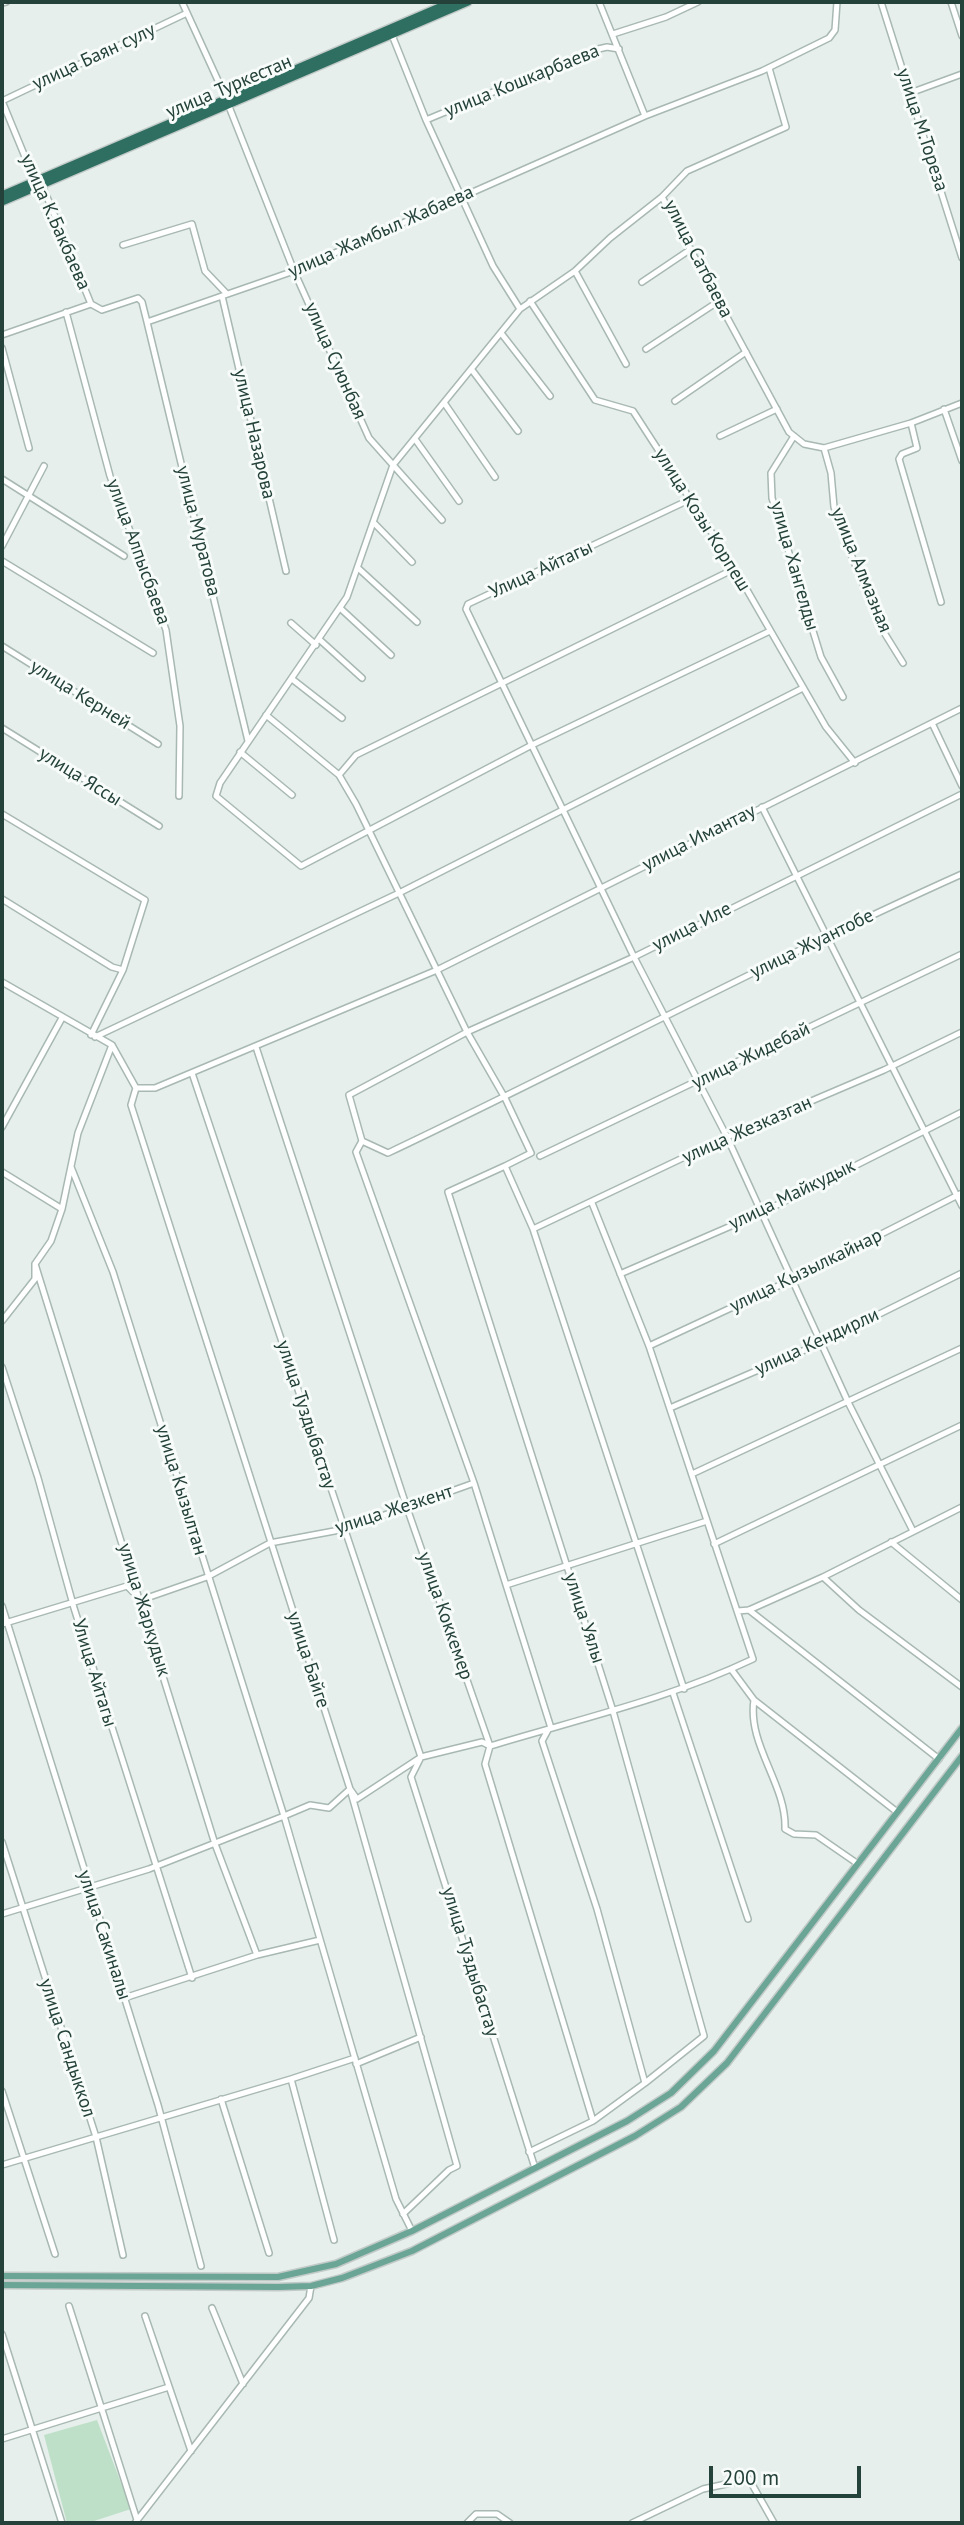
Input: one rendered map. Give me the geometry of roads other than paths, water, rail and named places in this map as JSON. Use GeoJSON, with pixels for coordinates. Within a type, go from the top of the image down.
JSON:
{"type":"FeatureCollection","features":[{"type":"Feature","properties":{"kind":"highway","name":"улица Туркестан"},"geometry":{"type":"LineString","coordinates":[[2,195],[227,101],[451,2]]}},
{"type":"Feature","properties":{"kind":"highway","name":"улица Туркестан"},"geometry":{"type":"LineString","coordinates":[[227,101],[468,2]]}},
{"type":"Feature","properties":{"kind":"highway","name":"улица Туркестан"},"geometry":{"type":"LineString","coordinates":[[2,202],[36,183]]}},
{"type":"Feature","properties":{"kind":"main road"},"geometry":{"type":"LineString","coordinates":[[2,2276],[278,2277],[312,2271],[412,2231],[650,2107],[691,2076],[732,2030],[962,1728]]}},
{"type":"Feature","properties":{"kind":"main road"},"geometry":{"type":"LineString","coordinates":[[2,2286],[311,2286],[412,2252],[660,2122],[703,2088],[745,2040],[962,1756]]}},
{"type":"Feature","properties":{"kind":"main road"},"geometry":{"type":"LineString","coordinates":[[836,1893],[850,1904]]}},
{"type":"Feature","properties":{"kind":"main road"},"geometry":{"type":"LineString","coordinates":[[566,2152],[573,2168]]}},
{"type":"Feature","properties":{"kind":"street","name":"улица Суюнбая"},"geometry":{"type":"LineString","coordinates":[[182,2],[227,101],[294,271],[369,438],[442,520]]}},
{"type":"Feature","properties":{"kind":"street"},"geometry":{"type":"LineString","coordinates":[[599,2],[645,116]]}},
{"type":"Feature","properties":{"kind":"street","name":"улица Кошкарбаева"},"geometry":{"type":"LineString","coordinates":[[612,34],[666,17],[698,2]]}},
{"type":"Feature","properties":{"kind":"street"},"geometry":{"type":"LineString","coordinates":[[769,68],[829,38],[835,30],[837,2]]}},
{"type":"Feature","properties":{"kind":"street","name":"улица М.Тореза"},"geometry":{"type":"LineString","coordinates":[[881,2],[962,258]]}},
{"type":"Feature","properties":{"kind":"street"},"geometry":{"type":"LineString","coordinates":[[951,2],[962,36]]}},
{"type":"Feature","properties":{"kind":"street","name":"улица Баян сулу"},"geometry":{"type":"LineString","coordinates":[[2,101],[187,13]]}},
{"type":"Feature","properties":{"kind":"street"},"geometry":{"type":"LineString","coordinates":[[392,35],[426,120],[493,266],[520,309]]}},
{"type":"Feature","properties":{"kind":"street","name":"улица Кошкарбаева"},"geometry":{"type":"LineString","coordinates":[[426,120],[594,50],[607,47],[619,49]]}},
{"type":"Feature","properties":{"kind":"street","name":"улица Жамбыл Жабаева"},"geometry":{"type":"LineString","coordinates":[[147,322],[294,271],[645,116],[769,68]]}},
{"type":"Feature","properties":{"kind":"street","name":"улица Сатбаева"},"geometry":{"type":"LineString","coordinates":[[769,68],[786,127],[687,171],[662,197],[794,436]]}},
{"type":"Feature","properties":{"kind":"street"},"geometry":{"type":"LineString","coordinates":[[910,93],[962,74]]}},
{"type":"Feature","properties":{"kind":"street","name":"улица К.Бакбаева"},"geometry":{"type":"LineString","coordinates":[[2,101],[36,183],[47,197],[91,304]]}},
{"type":"Feature","properties":{"kind":"street"},"geometry":{"type":"LineString","coordinates":[[662,197],[610,237],[575,271],[520,309],[393,465],[375,524],[340,608],[240,752],[220,783],[216,796],[300,866],[530,746],[770,631]]}},
{"type":"Feature","properties":{"kind":"street"},"geometry":{"type":"LineString","coordinates":[[122,245],[192,224],[205,271],[224,295]]}},
{"type":"Feature","properties":{"kind":"street"},"geometry":{"type":"LineString","coordinates":[[642,282],[691,250]]}},
{"type":"Feature","properties":{"kind":"street"},"geometry":{"type":"LineString","coordinates":[[575,271],[626,364]]}},
{"type":"Feature","properties":{"kind":"street","name":"улица Назарова"},"geometry":{"type":"LineString","coordinates":[[224,295],[286,571]]}},
{"type":"Feature","properties":{"kind":"street"},"geometry":{"type":"LineString","coordinates":[[2,335],[91,304],[102,310],[138,298],[142,302],[147,322]]}},
{"type":"Feature","properties":{"kind":"street","name":"улица Козы Корпеш"},"geometry":{"type":"LineString","coordinates":[[530,301],[594,400],[633,411],[734,569],[826,727],[855,763]]}},
{"type":"Feature","properties":{"kind":"street"},"geometry":{"type":"LineString","coordinates":[[646,349],[719,301]]}},
{"type":"Feature","properties":{"kind":"street","name":"улица Алпысбаева"},"geometry":{"type":"LineString","coordinates":[[66,312],[110,476],[166,630],[180,726],[179,796]]}},
{"type":"Feature","properties":{"kind":"street","name":"улица Муратова"},"geometry":{"type":"LineString","coordinates":[[147,322],[248,741]]}},
{"type":"Feature","properties":{"kind":"street"},"geometry":{"type":"LineString","coordinates":[[501,333],[550,396]]}},
{"type":"Feature","properties":{"kind":"street"},"geometry":{"type":"LineString","coordinates":[[2,348],[29,448]]}},
{"type":"Feature","properties":{"kind":"street"},"geometry":{"type":"LineString","coordinates":[[675,401],[747,352]]}},
{"type":"Feature","properties":{"kind":"street"},"geometry":{"type":"LineString","coordinates":[[472,370],[518,431]]}},
{"type":"Feature","properties":{"kind":"street"},"geometry":{"type":"LineString","coordinates":[[794,436],[804,444],[824,448],[911,423],[962,402]]}},
{"type":"Feature","properties":{"kind":"street"},"geometry":{"type":"LineString","coordinates":[[445,404],[495,477]]}},
{"type":"Feature","properties":{"kind":"street"},"geometry":{"type":"LineString","coordinates":[[720,436],[777,409]]}},
{"type":"Feature","properties":{"kind":"street"},"geometry":{"type":"LineString","coordinates":[[944,409],[962,459]]}},
{"type":"Feature","properties":{"kind":"street"},"geometry":{"type":"LineString","coordinates":[[911,423],[917,448],[902,454],[899,459],[941,601]]}},
{"type":"Feature","properties":{"kind":"street","name":"улица Хангелды"},"geometry":{"type":"LineString","coordinates":[[794,436],[771,473],[772,498],[821,657],[843,697]]}},
{"type":"Feature","properties":{"kind":"street"},"geometry":{"type":"LineString","coordinates":[[415,439],[459,501]]}},
{"type":"Feature","properties":{"kind":"street","name":"улица Алмазная"},"geometry":{"type":"LineString","coordinates":[[824,448],[831,473],[834,507],[844,537],[880,626],[903,663]]}},
{"type":"Feature","properties":{"kind":"street"},"geometry":{"type":"LineString","coordinates":[[2,547],[44,466]]}},
{"type":"Feature","properties":{"kind":"street"},"geometry":{"type":"LineString","coordinates":[[2,479],[124,556]]}},
{"type":"Feature","properties":{"kind":"street","name":"Улица Айтагы"},"geometry":{"type":"LineString","coordinates":[[530,746],[466,612],[468,604],[691,499]]}},
{"type":"Feature","properties":{"kind":"street"},"geometry":{"type":"LineString","coordinates":[[375,524],[412,562]]}},
{"type":"Feature","properties":{"kind":"street"},"geometry":{"type":"LineString","coordinates":[[2,561],[153,653]]}},
{"type":"Feature","properties":{"kind":"street"},"geometry":{"type":"LineString","coordinates":[[358,568],[417,622]]}},
{"type":"Feature","properties":{"kind":"street"},"geometry":{"type":"LineString","coordinates":[[339,775],[356,755],[500,681],[734,569]]}},
{"type":"Feature","properties":{"kind":"street"},"geometry":{"type":"LineString","coordinates":[[340,608],[391,655]]}},
{"type":"Feature","properties":{"kind":"street"},"geometry":{"type":"LineString","coordinates":[[291,622],[362,678]]}},
{"type":"Feature","properties":{"kind":"street","name":"улица Керней"},"geometry":{"type":"LineString","coordinates":[[2,646],[158,744]]}},
{"type":"Feature","properties":{"kind":"street"},"geometry":{"type":"LineString","coordinates":[[292,679],[342,718]]}},
{"type":"Feature","properties":{"kind":"street"},"geometry":{"type":"LineString","coordinates":[[93,1036],[399,893],[803,688]]}},
{"type":"Feature","properties":{"kind":"street","name":"улица Имантау"},"geometry":{"type":"LineString","coordinates":[[136,1088],[155,1088],[437,970],[962,708]]}},
{"type":"Feature","properties":{"kind":"street"},"geometry":{"type":"LineString","coordinates":[[266,715],[339,775],[369,830],[467,1032],[505,1097],[531,1153],[505,1166],[533,1229],[684,1689]]}},
{"type":"Feature","properties":{"kind":"street"},"geometry":{"type":"LineString","coordinates":[[932,723],[962,786]]}},
{"type":"Feature","properties":{"kind":"street","name":"улица Яссы"},"geometry":{"type":"LineString","coordinates":[[2,728],[159,826]]}},
{"type":"Feature","properties":{"kind":"street","name":"улица Иле"},"geometry":{"type":"LineString","coordinates":[[530,746],[634,957],[962,794]]}},
{"type":"Feature","properties":{"kind":"street"},"geometry":{"type":"LineString","coordinates":[[240,752],[292,795]]}},
{"type":"Feature","properties":{"kind":"street"},"geometry":{"type":"LineString","coordinates":[[762,807],[960,1195],[962,1206]]}},
{"type":"Feature","properties":{"kind":"street"},"geometry":{"type":"LineString","coordinates":[[2,814],[145,900],[123,970],[93,1036]]}},
{"type":"Feature","properties":{"kind":"street","name":"улица Жуантобе"},"geometry":{"type":"LineString","coordinates":[[664,1019],[826,935],[962,874]]}},
{"type":"Feature","properties":{"kind":"street"},"geometry":{"type":"LineString","coordinates":[[2,899],[112,967],[123,970]]}},
{"type":"Feature","properties":{"kind":"street","name":"улица Жидебай"},"geometry":{"type":"LineString","coordinates":[[540,1156],[962,954]]}},
{"type":"Feature","properties":{"kind":"street"},"geometry":{"type":"LineString","coordinates":[[551,1728],[474,1483],[356,1153],[362,1141],[349,1095],[467,1032],[634,957],[696,1083],[727,1137],[848,1402],[914,1531]]}},
{"type":"Feature","properties":{"kind":"street"},"geometry":{"type":"LineString","coordinates":[[2,982],[112,1045],[136,1088]]}},
{"type":"Feature","properties":{"kind":"street"},"geometry":{"type":"LineString","coordinates":[[2,1128],[62,1018]]}},
{"type":"Feature","properties":{"kind":"street"},"geometry":{"type":"LineString","coordinates":[[362,1141],[388,1153],[664,1019]]}},
{"type":"Feature","properties":{"kind":"street","name":"улица Жезказган"},"geometry":{"type":"LineString","coordinates":[[533,1229],[727,1137],[892,1066],[962,1032]]}},
{"type":"Feature","properties":{"kind":"street"},"geometry":{"type":"LineString","coordinates":[[2,1321],[35,1279],[35,1265],[51,1241],[62,1209],[78,1132],[112,1045]]}},
{"type":"Feature","properties":{"kind":"street","name":"улица Коккемер"},"geometry":{"type":"LineString","coordinates":[[256,1047],[407,1508],[490,1746],[485,1764],[593,2121]]}},
{"type":"Feature","properties":{"kind":"street","name":"улица Туздыбастау"},"geometry":{"type":"LineString","coordinates":[[192,1073],[421,1757],[411,1777],[535,2168]]}},
{"type":"Feature","properties":{"kind":"street","name":"улица Байге"},"geometry":{"type":"LineString","coordinates":[[136,1088],[131,1105],[350,1789],[457,2166],[449,2170],[403,2214]]}},
{"type":"Feature","properties":{"kind":"street","name":"улица Майкудык"},"geometry":{"type":"LineString","coordinates":[[620,1274],[761,1213],[962,1112]]}},
{"type":"Feature","properties":{"kind":"street","name":"улица Уялы"},"geometry":{"type":"LineString","coordinates":[[505,1166],[448,1192],[613,1712],[704,2036],[645,2082]]}},
{"type":"Feature","properties":{"kind":"street","name":"улица Кызылтан"},"geometry":{"type":"LineString","coordinates":[[71,1167],[113,1272],[284,1816],[396,2199],[412,2231]]}},
{"type":"Feature","properties":{"kind":"street"},"geometry":{"type":"LineString","coordinates":[[2,1172],[62,1209]]}},
{"type":"Feature","properties":{"kind":"street","name":"улица Кызылкайнар"},"geometry":{"type":"LineString","coordinates":[[649,1346],[791,1280],[960,1195]]}},
{"type":"Feature","properties":{"kind":"street"},"geometry":{"type":"LineString","coordinates":[[2,1914],[154,1867],[310,1805],[329,1808],[350,1789],[357,1799],[421,1757],[482,1742],[490,1746],[613,1712],[684,1689],[753,1659],[649,1346],[592,1203]]}},
{"type":"Feature","properties":{"kind":"street","name":"улица Жаркудык"},"geometry":{"type":"LineString","coordinates":[[35,1265],[215,1844],[257,1955]]}},
{"type":"Feature","properties":{"kind":"street","name":"улица Кендирли"},"geometry":{"type":"LineString","coordinates":[[670,1408],[821,1343],[962,1273]]}},
{"type":"Feature","properties":{"kind":"street"},"geometry":{"type":"LineString","coordinates":[[692,1474],[962,1348]]}},
{"type":"Feature","properties":{"kind":"street","name":"Улица Айтагы"},"geometry":{"type":"LineString","coordinates":[[2,1367],[38,1478],[72,1603],[191,1978]]}},
{"type":"Feature","properties":{"kind":"street"},"geometry":{"type":"LineString","coordinates":[[714,1544],[962,1425]]}},
{"type":"Feature","properties":{"kind":"street","name":"улица Жезкент"},"geometry":{"type":"LineString","coordinates":[[141,1600],[207,1577],[271,1543],[345,1530],[474,1483]]}},
{"type":"Feature","properties":{"kind":"street"},"geometry":{"type":"LineString","coordinates":[[738,1611],[749,1610],[822,1577],[962,1507]]}},
{"type":"Feature","properties":{"kind":"street"},"geometry":{"type":"LineString","coordinates":[[506,1585],[707,1521]]}},
{"type":"Feature","properties":{"kind":"street"},"geometry":{"type":"LineString","coordinates":[[891,1542],[962,1600]]}},
{"type":"Feature","properties":{"kind":"street"},"geometry":{"type":"LineString","coordinates":[[822,1577],[859,1610],[962,1688]]}},
{"type":"Feature","properties":{"kind":"street"},"geometry":{"type":"LineString","coordinates":[[5,1623],[127,1586],[141,1600]]}},
{"type":"Feature","properties":{"kind":"street","name":"улица Сакиналы"},"geometry":{"type":"LineString","coordinates":[[2,1605],[5,1623],[160,2117],[201,2266]]}},
{"type":"Feature","properties":{"kind":"street"},"geometry":{"type":"LineString","coordinates":[[749,1610],[939,1759]]}},
{"type":"Feature","properties":{"kind":"street"},"geometry":{"type":"LineString","coordinates":[[731,1670],[754,1700],[897,1812]]}},
{"type":"Feature","properties":{"kind":"street"},"geometry":{"type":"LineString","coordinates":[[673,1693],[748,1919]]}},
{"type":"Feature","properties":{"kind":"street"},"geometry":{"type":"LineString","coordinates":[[754,1700],[754,1721],[784,1812],[785,1829],[794,1834],[816,1835],[858,1864]]}},
{"type":"Feature","properties":{"kind":"street"},"geometry":{"type":"LineString","coordinates":[[529,2152],[593,2121],[645,2082],[597,1909],[542,1741],[543,1734],[551,1728]]}},
{"type":"Feature","properties":{"kind":"street","name":"улица Сандыккол"},"geometry":{"type":"LineString","coordinates":[[2,1842],[96,2137],[123,2256]]}},
{"type":"Feature","properties":{"kind":"street"},"geometry":{"type":"LineString","coordinates":[[124,1998],[257,1955],[320,1940]]}},
{"type":"Feature","properties":{"kind":"street"},"geometry":{"type":"LineString","coordinates":[[2,2165],[356,2061],[421,2037]]}},
{"type":"Feature","properties":{"kind":"street"},"geometry":{"type":"LineString","coordinates":[[291,2079],[334,2240]]}},
{"type":"Feature","properties":{"kind":"street"},"geometry":{"type":"LineString","coordinates":[[2,2091],[55,2254]]}},
{"type":"Feature","properties":{"kind":"street"},"geometry":{"type":"LineString","coordinates":[[221,2099],[269,2253]]}},
{"type":"Feature","properties":{"kind":"street"},"geometry":{"type":"LineString","coordinates":[[185,2278],[187,2288]]}},
{"type":"Feature","properties":{"kind":"street"},"geometry":{"type":"LineString","coordinates":[[136,2522],[309,2298],[311,2286]]}},
{"type":"Feature","properties":{"kind":"street"},"geometry":{"type":"LineString","coordinates":[[69,2306],[136,2522]]}},
{"type":"Feature","properties":{"kind":"street"},"geometry":{"type":"LineString","coordinates":[[212,2308],[243,2384]]}},
{"type":"Feature","properties":{"kind":"street"},"geometry":{"type":"LineString","coordinates":[[145,2316],[191,2451]]}},
{"type":"Feature","properties":{"kind":"street"},"geometry":{"type":"LineString","coordinates":[[2,2334],[62,2523]]}},
{"type":"Feature","properties":{"kind":"street"},"geometry":{"type":"LineString","coordinates":[[2,2438],[169,2387]]}},
{"type":"Feature","properties":{"kind":"street"},"geometry":{"type":"LineString","coordinates":[[632,2523],[703,2488],[749,2479],[774,2523]]}},
{"type":"Feature","properties":{"kind":"street"},"geometry":{"type":"LineString","coordinates":[[467,2523],[476,2514],[497,2514],[510,2523]]}}]}
